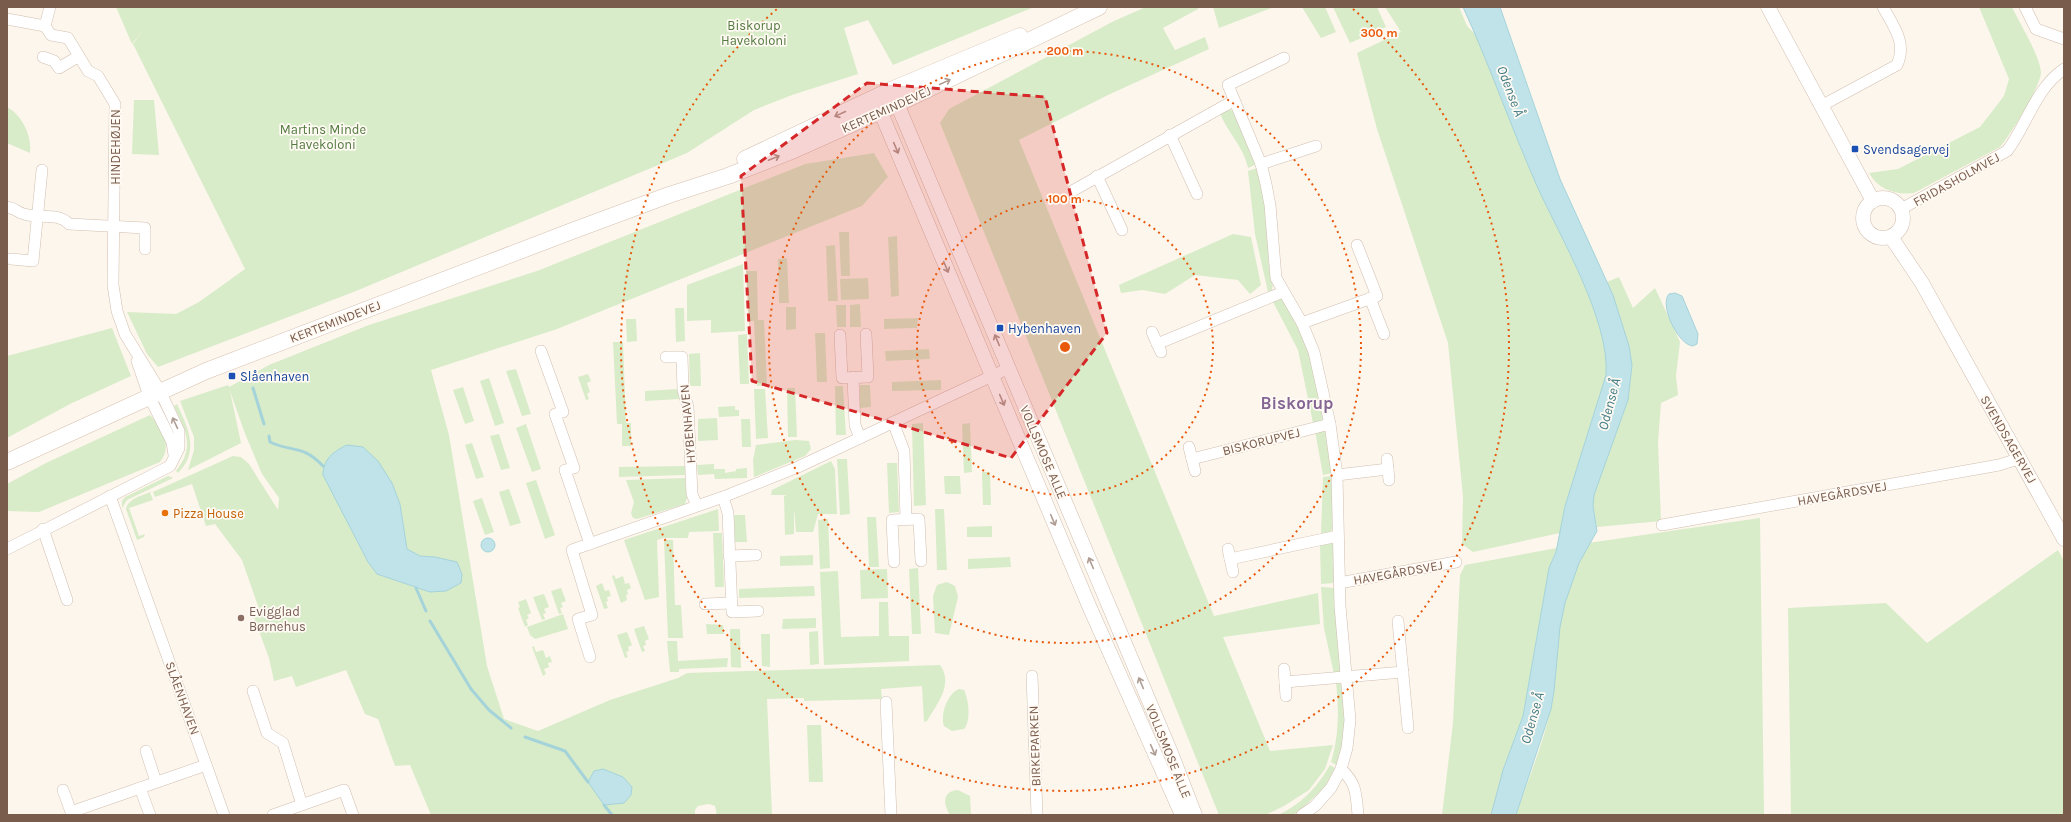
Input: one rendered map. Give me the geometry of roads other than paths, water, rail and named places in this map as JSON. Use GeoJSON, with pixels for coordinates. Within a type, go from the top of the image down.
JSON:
{"type":"FeatureCollection","features":[{"type":"Feature","properties":{"kind":"main road","name":"KERTEMINDEVEJ"},"geometry":{"type":"LineString","coordinates":[[878,104],[891,90],[991,47],[1098,8]]}},
{"type":"Feature","properties":{"kind":"main road","name":"KERTEMINDEVEJ"},"geometry":{"type":"LineString","coordinates":[[7,462],[154,393],[308,330],[669,195],[878,104],[897,104],[1098,8]]}},
{"type":"Feature","properties":{"kind":"street"},"geometry":{"type":"LineString","coordinates":[[45,26],[50,7]]}},
{"type":"Feature","properties":{"kind":"street"},"geometry":{"type":"LineString","coordinates":[[1768,7],[1873,201]]}},
{"type":"Feature","properties":{"kind":"street"},"geometry":{"type":"LineString","coordinates":[[1821,106],[1896,65],[1900,57],[1902,46],[1900,37],[1883,7]]}},
{"type":"Feature","properties":{"kind":"street"},"geometry":{"type":"LineString","coordinates":[[2025,7],[2036,29],[2064,39]]}},
{"type":"Feature","properties":{"kind":"street","name":"HINDEHØJEN"},"geometry":{"type":"LineString","coordinates":[[7,19],[45,26],[51,35],[68,38],[88,71],[98,76],[115,104],[113,285],[117,312],[125,334],[132,344],[154,393]]}},
{"type":"Feature","properties":{"kind":"street"},"geometry":{"type":"LineString","coordinates":[[43,57],[54,61],[59,68],[79,56]]}},
{"type":"Feature","properties":{"kind":"street"},"geometry":{"type":"LineString","coordinates":[[1284,58],[1228,84],[1233,101],[1261,164],[1270,205],[1276,278],[1302,324],[1314,352],[1330,424],[1337,475],[1339,583],[1350,720],[1347,748],[1340,769],[1330,788],[1315,806],[1302,815]]}},
{"type":"Feature","properties":{"kind":"street","name":"FRIDASHOLMVEJ"},"geometry":{"type":"LineString","coordinates":[[1901,209],[2007,151],[2019,136],[2041,92],[2051,79],[2064,69]]}},
{"type":"Feature","properties":{"kind":"street","name":"VOLLSMOSE ALLE"},"geometry":{"type":"LineString","coordinates":[[891,90],[1171,753],[1195,815]]}},
{"type":"Feature","properties":{"kind":"street"},"geometry":{"type":"LineString","coordinates":[[1074,190],[1233,101]]}},
{"type":"Feature","properties":{"kind":"street","name":"VOLLSMOSE ALLE"},"geometry":{"type":"LineString","coordinates":[[878,104],[1093,615],[1182,815]]}},
{"type":"Feature","properties":{"kind":"street"},"geometry":{"type":"LineString","coordinates":[[1170,135],[1197,194]]}},
{"type":"Feature","properties":{"kind":"street"},"geometry":{"type":"LineString","coordinates":[[1261,164],[1316,146]]}},
{"type":"Feature","properties":{"kind":"street"},"geometry":{"type":"LineString","coordinates":[[11,259],[33,261],[42,170]]}},
{"type":"Feature","properties":{"kind":"street"},"geometry":{"type":"LineString","coordinates":[[1097,176],[1122,230]]}},
{"type":"Feature","properties":{"kind":"street"},"geometry":{"type":"LineString","coordinates":[[1883,198],[1892,201],[1901,209],[1902,223],[1898,231],[1891,237],[1877,238],[1866,229],[1863,222],[1864,214],[1867,206],[1873,201],[1883,198]]}},
{"type":"Feature","properties":{"kind":"street"},"geometry":{"type":"LineString","coordinates":[[7,207],[16,208],[23,214],[64,219],[70,224],[114,228],[146,228],[145,249]]}},
{"type":"Feature","properties":{"kind":"street","name":"SVENDSAGERVEJ"},"geometry":{"type":"LineString","coordinates":[[1891,237],[1922,283],[1985,398],[2021,458],[2064,539]]}},
{"type":"Feature","properties":{"kind":"street"},"geometry":{"type":"LineString","coordinates":[[1302,324],[1377,296],[1357,245]]}},
{"type":"Feature","properties":{"kind":"street"},"geometry":{"type":"LineString","coordinates":[[1152,332],[1159,348],[1283,292]]}},
{"type":"Feature","properties":{"kind":"street"},"geometry":{"type":"LineString","coordinates":[[1370,298],[1384,334]]}},
{"type":"Feature","properties":{"kind":"street"},"geometry":{"type":"LineString","coordinates":[[840,335],[842,378],[868,377],[866,334]]}},
{"type":"Feature","properties":{"kind":"street"},"geometry":{"type":"LineString","coordinates":[[540,351],[563,412],[555,414],[574,468],[565,470],[590,544]]}},
{"type":"Feature","properties":{"kind":"street","name":"HYBENHAVEN"},"geometry":{"type":"LineString","coordinates":[[666,357],[682,357],[684,390],[688,407],[692,494],[697,506]]}},
{"type":"Feature","properties":{"kind":"street"},"geometry":{"type":"LineString","coordinates":[[590,657],[578,619],[592,615],[572,550],[724,497],[802,465],[1009,368]]}},
{"type":"Feature","properties":{"kind":"street"},"geometry":{"type":"LineString","coordinates":[[853,377],[855,425],[860,438]]}},
{"type":"Feature","properties":{"kind":"street"},"geometry":{"type":"LineString","coordinates":[[7,549],[170,466],[179,448],[179,431],[154,393]]}},
{"type":"Feature","properties":{"kind":"street"},"geometry":{"type":"LineString","coordinates":[[893,422],[904,451],[906,519]]}},
{"type":"Feature","properties":{"kind":"street","name":"BISKORUPVEJ"},"geometry":{"type":"LineString","coordinates":[[1192,459],[1330,424]]}},
{"type":"Feature","properties":{"kind":"street"},"geometry":{"type":"LineString","coordinates":[[1189,447],[1195,471]]}},
{"type":"Feature","properties":{"kind":"street","name":"HAVEGÅRDSVEJ"},"geometry":{"type":"LineString","coordinates":[[1662,525],[1999,465],[2021,458]]}},
{"type":"Feature","properties":{"kind":"street"},"geometry":{"type":"LineString","coordinates":[[1337,475],[1388,469]]}},
{"type":"Feature","properties":{"kind":"street","name":"SLÅENHAVEN"},"geometry":{"type":"LineString","coordinates":[[110,496],[224,815]]}},
{"type":"Feature","properties":{"kind":"street"},"geometry":{"type":"LineString","coordinates":[[724,497],[728,512],[732,612],[758,612]]}},
{"type":"Feature","properties":{"kind":"street"},"geometry":{"type":"LineString","coordinates":[[894,562],[892,520],[906,519],[919,519],[920,561]]}},
{"type":"Feature","properties":{"kind":"street"},"geometry":{"type":"LineString","coordinates":[[43,530],[67,600]]}},
{"type":"Feature","properties":{"kind":"street"},"geometry":{"type":"LineString","coordinates":[[1233,572],[1229,554],[1338,536]]}},
{"type":"Feature","properties":{"kind":"street"},"geometry":{"type":"LineString","coordinates":[[730,556],[756,555]]}},
{"type":"Feature","properties":{"kind":"street","name":"HAVEGÅRDSVEJ"},"geometry":{"type":"LineString","coordinates":[[1339,583],[1456,562]]}},
{"type":"Feature","properties":{"kind":"street"},"geometry":{"type":"LineString","coordinates":[[705,604],[731,603]]}},
{"type":"Feature","properties":{"kind":"street"},"geometry":{"type":"LineString","coordinates":[[1398,621],[1408,728]]}},
{"type":"Feature","properties":{"kind":"street"},"geometry":{"type":"LineString","coordinates":[[1284,670],[1286,696]]}},
{"type":"Feature","properties":{"kind":"street"},"geometry":{"type":"LineString","coordinates":[[1285,682],[1403,672]]}},
{"type":"Feature","properties":{"kind":"street","name":"BIRKEPARKEN"},"geometry":{"type":"LineString","coordinates":[[1032,676],[1036,815]]}},
{"type":"Feature","properties":{"kind":"street"},"geometry":{"type":"LineString","coordinates":[[253,691],[267,733],[283,743],[302,805]]}},
{"type":"Feature","properties":{"kind":"street"},"geometry":{"type":"LineString","coordinates":[[886,702],[891,815]]}},
{"type":"Feature","properties":{"kind":"street"},"geometry":{"type":"LineString","coordinates":[[146,752],[156,782]]}},
{"type":"Feature","properties":{"kind":"street"},"geometry":{"type":"LineString","coordinates":[[63,790],[70,812],[86,811],[140,788],[206,765]]}},
{"type":"Feature","properties":{"kind":"street"},"geometry":{"type":"LineString","coordinates":[[1340,769],[1350,778],[1356,789],[1358,815]]}},
{"type":"Feature","properties":{"kind":"street"},"geometry":{"type":"LineString","coordinates":[[140,788],[150,815]]}},
{"type":"Feature","properties":{"kind":"street"},"geometry":{"type":"LineString","coordinates":[[273,815],[344,790],[353,815]]}},
{"type":"Feature","properties":{"kind":"water","name":"Odense Å"},"geometry":{"type":"Polygon","coordinates":[[[1463,7],[1500,7],[1560,179],[1613,295],[1629,346],[1632,365],[1628,400],[1594,495],[1593,506],[1597,531],[1579,563],[1565,603],[1560,627],[1551,709],[1516,815],[1491,815],[1503,770],[1523,716],[1549,568],[1556,552],[1565,506],[1606,375],[1605,353],[1600,329],[1582,279],[1537,186],[1463,7]]]}},
{"type":"Feature","properties":{"kind":"water"},"geometry":{"type":"Polygon","coordinates":[[[1675,293],[1682,296],[1698,334],[1697,344],[1693,346],[1687,344],[1676,332],[1668,315],[1666,307],[1667,299],[1669,294],[1675,293]]]}},
{"type":"Feature","properties":{"kind":"water"},"geometry":{"type":"Polygon","coordinates":[[[347,445],[363,447],[378,461],[392,483],[400,504],[407,549],[420,556],[435,557],[457,562],[462,574],[461,583],[446,591],[430,592],[377,574],[368,562],[323,475],[323,469],[330,456],[347,445]]]}},
{"type":"Feature","properties":{"kind":"water"},"geometry":{"type":"Polygon","coordinates":[[[485,538],[491,538],[495,542],[495,548],[491,552],[485,552],[481,548],[481,542],[485,538]]]}},
{"type":"Feature","properties":{"kind":"water"},"geometry":{"type":"Polygon","coordinates":[[[603,769],[623,777],[632,787],[631,795],[624,803],[604,805],[588,782],[594,771],[603,769]]]}},
{"type":"Feature","properties":{"kind":"waterway"},"geometry":{"type":"LineString","coordinates":[[253,388],[264,424]]}},
{"type":"Feature","properties":{"kind":"waterway"},"geometry":{"type":"LineString","coordinates":[[269,436],[270,442],[303,452],[316,459],[323,466]]}},
{"type":"Feature","properties":{"kind":"waterway"},"geometry":{"type":"LineString","coordinates":[[416,588],[426,611]]}},
{"type":"Feature","properties":{"kind":"waterway"},"geometry":{"type":"LineString","coordinates":[[430,621],[471,689],[489,710],[511,728]]}},
{"type":"Feature","properties":{"kind":"waterway"},"geometry":{"type":"LineString","coordinates":[[525,737],[565,751],[588,782]]}},
{"type":"Feature","properties":{"kind":"waterway"},"geometry":{"type":"LineString","coordinates":[[604,805],[612,815]]}},
{"type":"Feature","properties":{"kind":"place","name":"Svendsagervej"},"geometry":{"type":"Point","coordinates":[1855,149]}},
{"type":"Feature","properties":{"kind":"place","name":"Hybenhaven"},"geometry":{"type":"Point","coordinates":[1000,328]}},
{"type":"Feature","properties":{"kind":"place","name":"Slåenhaven"},"geometry":{"type":"Point","coordinates":[232,376]}},
{"type":"Feature","properties":{"kind":"place","name":"Pizza House"},"geometry":{"type":"Point","coordinates":[165,513]}},
{"type":"Feature","properties":{"kind":"place","name":"Evigglad Børnehus"},"geometry":{"type":"Point","coordinates":[241,618]}},
{"type":"Feature","properties":{"kind":"district","name":"Biskorup"},"geometry":{"type":"Point","coordinates":[1297,403]}},
{"type":"Feature","properties":{"kind":"park label","name":"Biskorup Havekoloni"},"geometry":{"type":"Point","coordinates":[754,32]}},
{"type":"Feature","properties":{"kind":"park label","name":"Martins Minde Havekoloni"},"geometry":{"type":"Point","coordinates":[323,136]}}]}
